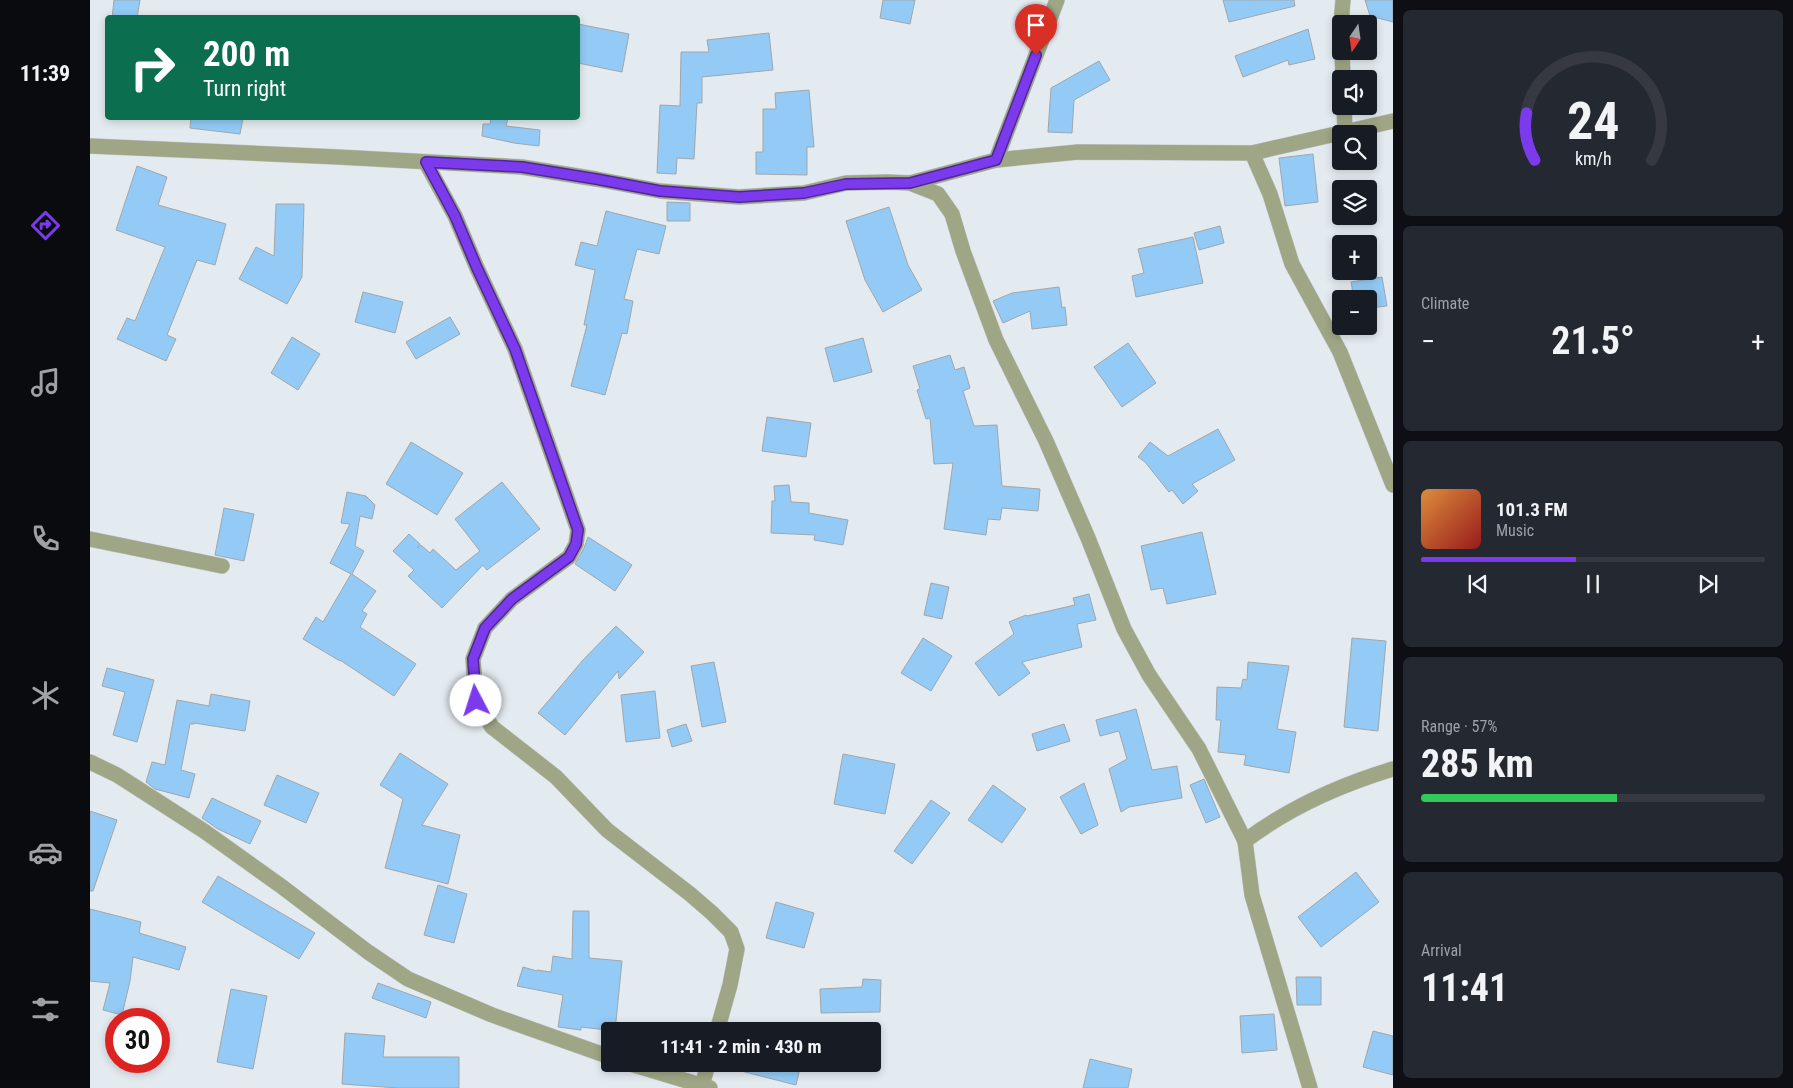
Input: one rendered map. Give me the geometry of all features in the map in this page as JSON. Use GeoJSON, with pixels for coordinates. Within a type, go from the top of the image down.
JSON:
{"type":"FeatureCollection","features":[{"type":"Feature","properties":{"kind":"street"},"geometry":{"type":"LineString","coordinates":[[996,160],[1057,0]]}},
{"type":"Feature","properties":{"kind":"street"},"geometry":{"type":"LineString","coordinates":[[1342,15],[1343,0]]}},
{"type":"Feature","properties":{"kind":"street"},"geometry":{"type":"LineString","coordinates":[[1377,125],[1393,122]]}},
{"type":"Feature","properties":{"kind":"street"},"geometry":{"type":"LineString","coordinates":[[90,146],[522,167],[660,191],[739,197],[804,193],[846,184],[910,183],[996,160],[1078,152],[1252,153],[1332,135]]}},
{"type":"Feature","properties":{"kind":"street"},"geometry":{"type":"LineString","coordinates":[[1252,153],[1270,194],[1292,264],[1340,352],[1393,485]]}},
{"type":"Feature","properties":{"kind":"street"},"geometry":{"type":"LineString","coordinates":[[426,162],[455,216],[515,349],[578,530],[576,544],[569,557],[512,599],[485,628],[473,659],[476,701],[492,726],[556,777],[607,830],[690,894],[731,932],[737,949],[730,985],[720,1022]]}},
{"type":"Feature","properties":{"kind":"street"},"geometry":{"type":"LineString","coordinates":[[910,183],[938,194],[952,214],[963,251],[996,340],[1046,441],[1124,628],[1149,675],[1199,749],[1245,840],[1252,895],[1310,1088]]}},
{"type":"Feature","properties":{"kind":"street"},"geometry":{"type":"LineString","coordinates":[[90,539],[222,566]]}},
{"type":"Feature","properties":{"kind":"street"},"geometry":{"type":"LineString","coordinates":[[90,762],[117,775],[204,831],[368,952],[408,979],[492,1014],[601,1053]]}},
{"type":"Feature","properties":{"kind":"street"},"geometry":{"type":"LineString","coordinates":[[1245,840],[1271,821],[1314,799],[1360,779],[1393,769]]}},
{"type":"Feature","properties":{"kind":"street"},"geometry":{"type":"LineString","coordinates":[[657,1072],[706,1087],[707,1072]]}},
{"type":"Feature","properties":{"kind":"building"},"geometry":{"type":"Polygon","coordinates":[[[114,0],[140,0],[138,15],[112,15],[114,0]]]}},
{"type":"Feature","properties":{"kind":"building"},"geometry":{"type":"Polygon","coordinates":[[[883,0],[915,0],[910,24],[880,18],[883,0]]]}},
{"type":"Feature","properties":{"kind":"building"},"geometry":{"type":"Polygon","coordinates":[[[1223,0],[1294,0],[1295,6],[1229,22],[1223,0]]]}},
{"type":"Feature","properties":{"kind":"building"},"geometry":{"type":"Polygon","coordinates":[[[1365,0],[1393,0],[1393,22],[1378,18],[1378,15],[1370,15],[1365,0]]]}},
{"type":"Feature","properties":{"kind":"building"},"geometry":{"type":"Polygon","coordinates":[[[580,24],[629,34],[622,72],[580,63],[580,24]]]}},
{"type":"Feature","properties":{"kind":"building"},"geometry":{"type":"Polygon","coordinates":[[[1308,29],[1315,59],[1289,65],[1288,60],[1243,77],[1235,56],[1308,29]]]}},
{"type":"Feature","properties":{"kind":"building"},"geometry":{"type":"Polygon","coordinates":[[[769,33],[773,70],[702,77],[702,103],[697,103],[694,159],[677,158],[676,174],[657,173],[660,105],[680,106],[681,52],[709,52],[707,40],[769,33]]]}},
{"type":"Feature","properties":{"kind":"building"},"geometry":{"type":"Polygon","coordinates":[[[1099,61],[1110,80],[1074,100],[1072,133],[1048,132],[1051,88],[1099,61]]]}},
{"type":"Feature","properties":{"kind":"building"},"geometry":{"type":"Polygon","coordinates":[[[809,90],[814,147],[807,147],[807,175],[756,174],[756,152],[763,152],[763,109],[776,109],[775,93],[809,90]]]}},
{"type":"Feature","properties":{"kind":"building"},"geometry":{"type":"Polygon","coordinates":[[[191,120],[243,120],[240,134],[190,128],[191,120]]]}},
{"type":"Feature","properties":{"kind":"building"},"geometry":{"type":"Polygon","coordinates":[[[491,120],[508,120],[506,126],[540,130],[539,146],[482,136],[483,124],[490,124],[491,120]]]}},
{"type":"Feature","properties":{"kind":"building"},"geometry":{"type":"Polygon","coordinates":[[[1313,154],[1318,202],[1285,206],[1279,158],[1313,154]]]}},
{"type":"Feature","properties":{"kind":"building"},"geometry":{"type":"Polygon","coordinates":[[[137,166],[167,177],[158,205],[226,224],[215,265],[197,260],[167,335],[176,339],[166,361],[117,339],[127,318],[135,321],[165,247],[116,230],[137,166]]]}},
{"type":"Feature","properties":{"kind":"building"},"geometry":{"type":"Polygon","coordinates":[[[667,202],[690,203],[690,221],[667,221],[667,202]]]}},
{"type":"Feature","properties":{"kind":"building"},"geometry":{"type":"Polygon","coordinates":[[[276,204],[304,204],[302,277],[287,304],[239,279],[256,247],[274,256],[276,204]]]}},
{"type":"Feature","properties":{"kind":"building"},"geometry":{"type":"Polygon","coordinates":[[[889,207],[908,265],[922,290],[883,312],[865,280],[846,221],[889,207]]]}},
{"type":"Feature","properties":{"kind":"building"},"geometry":{"type":"Polygon","coordinates":[[[606,211],[666,226],[659,254],[637,249],[624,299],[633,301],[627,334],[622,333],[605,395],[571,386],[587,325],[584,325],[595,270],[575,265],[581,242],[597,246],[606,211]]]}},
{"type":"Feature","properties":{"kind":"building"},"geometry":{"type":"Polygon","coordinates":[[[1220,226],[1224,243],[1199,250],[1194,233],[1220,226]]]}},
{"type":"Feature","properties":{"kind":"building"},"geometry":{"type":"Polygon","coordinates":[[[1193,237],[1203,283],[1136,297],[1132,276],[1144,273],[1138,249],[1193,237]]]}},
{"type":"Feature","properties":{"kind":"building"},"geometry":{"type":"Polygon","coordinates":[[[1382,277],[1387,306],[1377,307],[1377,290],[1352,290],[1351,282],[1377,280],[1377,278],[1382,277]]]}},
{"type":"Feature","properties":{"kind":"building"},"geometry":{"type":"Polygon","coordinates":[[[1059,287],[1062,308],[1065,307],[1067,325],[1032,329],[1030,311],[1003,323],[993,301],[1012,293],[1059,287]]]}},
{"type":"Feature","properties":{"kind":"building"},"geometry":{"type":"Polygon","coordinates":[[[363,292],[403,302],[395,333],[355,322],[363,292]]]}},
{"type":"Feature","properties":{"kind":"building"},"geometry":{"type":"Polygon","coordinates":[[[450,317],[460,334],[416,359],[406,342],[450,317]]]}},
{"type":"Feature","properties":{"kind":"building"},"geometry":{"type":"Polygon","coordinates":[[[292,337],[320,354],[298,390],[271,373],[292,337]]]}},
{"type":"Feature","properties":{"kind":"building"},"geometry":{"type":"Polygon","coordinates":[[[863,338],[872,372],[834,382],[825,348],[863,338]]]}},
{"type":"Feature","properties":{"kind":"building"},"geometry":{"type":"Polygon","coordinates":[[[1128,343],[1156,383],[1122,407],[1094,367],[1128,343]]]}},
{"type":"Feature","properties":{"kind":"building"},"geometry":{"type":"Polygon","coordinates":[[[950,355],[955,370],[964,367],[970,388],[963,391],[974,426],[997,425],[1002,486],[1040,489],[1038,511],[1002,508],[1000,520],[988,519],[986,535],[944,529],[953,463],[934,464],[930,418],[926,419],[917,390],[920,389],[913,366],[950,355]]]}},
{"type":"Feature","properties":{"kind":"building"},"geometry":{"type":"Polygon","coordinates":[[[767,417],[811,423],[806,457],[762,451],[767,417]]]}},
{"type":"Feature","properties":{"kind":"building"},"geometry":{"type":"Polygon","coordinates":[[[1218,429],[1235,460],[1192,484],[1198,491],[1183,504],[1172,490],[1169,492],[1145,462],[1138,457],[1150,442],[1168,456],[1218,429]]]}},
{"type":"Feature","properties":{"kind":"building"},"geometry":{"type":"Polygon","coordinates":[[[411,442],[463,473],[437,515],[386,484],[411,442]]]}},
{"type":"Feature","properties":{"kind":"building"},"geometry":{"type":"Polygon","coordinates":[[[502,482],[540,529],[487,570],[483,565],[442,608],[408,576],[414,570],[393,551],[409,534],[420,544],[417,548],[421,545],[430,553],[433,549],[456,570],[480,551],[455,519],[502,482]]]}},
{"type":"Feature","properties":{"kind":"building"},"geometry":{"type":"Polygon","coordinates":[[[789,485],[791,502],[809,503],[809,513],[848,520],[843,545],[814,540],[815,535],[771,533],[772,501],[775,501],[774,486],[789,485]]]}},
{"type":"Feature","properties":{"kind":"building"},"geometry":{"type":"Polygon","coordinates":[[[347,492],[366,496],[375,505],[372,519],[360,516],[355,546],[364,551],[352,574],[376,591],[362,611],[367,614],[360,627],[416,664],[394,696],[340,660],[303,639],[316,617],[323,622],[351,574],[330,563],[350,524],[341,523],[347,492]]]}},
{"type":"Feature","properties":{"kind":"building"},"geometry":{"type":"Polygon","coordinates":[[[224,508],[254,514],[244,561],[215,555],[224,508]]]}},
{"type":"Feature","properties":{"kind":"building"},"geometry":{"type":"Polygon","coordinates":[[[1202,532],[1216,594],[1167,604],[1163,588],[1151,590],[1141,546],[1202,532]]]}},
{"type":"Feature","properties":{"kind":"building"},"geometry":{"type":"Polygon","coordinates":[[[588,537],[632,565],[615,591],[575,564],[588,537]]]}},
{"type":"Feature","properties":{"kind":"building"},"geometry":{"type":"Polygon","coordinates":[[[931,583],[949,587],[942,619],[924,615],[931,583]]]}},
{"type":"Feature","properties":{"kind":"building"},"geometry":{"type":"Polygon","coordinates":[[[1089,594],[1096,620],[1077,624],[1082,647],[1022,662],[1030,673],[999,696],[975,663],[1014,634],[1009,622],[1026,615],[1075,605],[1073,598],[1089,594]]]}},
{"type":"Feature","properties":{"kind":"building"},"geometry":{"type":"Polygon","coordinates":[[[616,626],[644,652],[619,679],[618,671],[565,735],[538,713],[583,660],[616,626]]]}},
{"type":"Feature","properties":{"kind":"building"},"geometry":{"type":"Polygon","coordinates":[[[923,638],[952,656],[931,691],[901,673],[923,638]]]}},
{"type":"Feature","properties":{"kind":"building"},"geometry":{"type":"Polygon","coordinates":[[[1352,638],[1386,641],[1378,731],[1344,727],[1352,638]]]}},
{"type":"Feature","properties":{"kind":"building"},"geometry":{"type":"Polygon","coordinates":[[[714,662],[726,722],[702,727],[691,666],[714,662]]]}},
{"type":"Feature","properties":{"kind":"building"},"geometry":{"type":"Polygon","coordinates":[[[1248,662],[1289,666],[1277,729],[1296,732],[1289,773],[1244,765],[1246,755],[1218,752],[1221,720],[1216,720],[1217,687],[1241,688],[1243,679],[1247,680],[1248,662]]]}},
{"type":"Feature","properties":{"kind":"building"},"geometry":{"type":"Polygon","coordinates":[[[107,668],[154,680],[137,742],[113,735],[125,692],[102,686],[107,668]]]}},
{"type":"Feature","properties":{"kind":"building"},"geometry":{"type":"Polygon","coordinates":[[[655,691],[660,738],[626,742],[621,695],[655,691]]]}},
{"type":"Feature","properties":{"kind":"building"},"geometry":{"type":"Polygon","coordinates":[[[211,694],[250,701],[245,731],[190,724],[181,770],[195,774],[189,798],[155,789],[146,782],[152,762],[165,765],[177,700],[209,706],[211,694]]]}},
{"type":"Feature","properties":{"kind":"building"},"geometry":{"type":"Polygon","coordinates":[[[1136,709],[1152,770],[1177,766],[1182,798],[1129,807],[1121,812],[1109,769],[1127,759],[1119,731],[1100,736],[1096,720],[1136,709]]]}},
{"type":"Feature","properties":{"kind":"building"},"geometry":{"type":"Polygon","coordinates":[[[686,724],[692,741],[672,747],[667,730],[686,724]]]}},
{"type":"Feature","properties":{"kind":"building"},"geometry":{"type":"Polygon","coordinates":[[[1064,724],[1070,741],[1037,751],[1032,734],[1064,724]]]}},
{"type":"Feature","properties":{"kind":"building"},"geometry":{"type":"Polygon","coordinates":[[[400,753],[448,784],[422,825],[460,835],[448,884],[385,868],[403,799],[380,785],[400,753]]]}},
{"type":"Feature","properties":{"kind":"building"},"geometry":{"type":"Polygon","coordinates":[[[843,754],[895,764],[885,814],[834,804],[843,754]]]}},
{"type":"Feature","properties":{"kind":"building"},"geometry":{"type":"Polygon","coordinates":[[[277,775],[319,793],[306,823],[264,805],[277,775]]]}},
{"type":"Feature","properties":{"kind":"building"},"geometry":{"type":"Polygon","coordinates":[[[1204,779],[1220,817],[1206,823],[1190,785],[1204,779]]]}},
{"type":"Feature","properties":{"kind":"building"},"geometry":{"type":"Polygon","coordinates":[[[1084,783],[1098,825],[1081,834],[1060,797],[1084,783]]]}},
{"type":"Feature","properties":{"kind":"building"},"geometry":{"type":"Polygon","coordinates":[[[993,785],[1026,809],[1002,843],[968,820],[993,785]]]}},
{"type":"Feature","properties":{"kind":"building"},"geometry":{"type":"Polygon","coordinates":[[[212,798],[261,821],[250,844],[218,829],[202,818],[212,798]]]}},
{"type":"Feature","properties":{"kind":"building"},"geometry":{"type":"Polygon","coordinates":[[[931,800],[950,813],[912,864],[894,851],[931,800]]]}},
{"type":"Feature","properties":{"kind":"building"},"geometry":{"type":"Polygon","coordinates":[[[90,811],[117,820],[93,891],[90,891],[90,811]]]}},
{"type":"Feature","properties":{"kind":"building"},"geometry":{"type":"Polygon","coordinates":[[[1356,872],[1379,902],[1321,947],[1298,917],[1356,872]]]}},
{"type":"Feature","properties":{"kind":"building"},"geometry":{"type":"Polygon","coordinates":[[[218,876],[315,933],[299,959],[202,902],[218,876]]]}},
{"type":"Feature","properties":{"kind":"building"},"geometry":{"type":"Polygon","coordinates":[[[438,885],[467,894],[454,943],[424,935],[438,885]]]}},
{"type":"Feature","properties":{"kind":"building"},"geometry":{"type":"Polygon","coordinates":[[[776,902],[814,913],[804,948],[766,938],[776,902]]]}},
{"type":"Feature","properties":{"kind":"building"},"geometry":{"type":"Polygon","coordinates":[[[90,909],[141,922],[139,933],[186,947],[179,970],[133,957],[124,1008],[105,1008],[105,1011],[103,1010],[110,983],[90,981],[90,909]]]}},
{"type":"Feature","properties":{"kind":"building"},"geometry":{"type":"Polygon","coordinates":[[[573,911],[589,911],[589,958],[622,961],[616,1022],[601,1022],[601,1029],[581,1027],[581,1030],[558,1027],[563,995],[517,986],[523,967],[551,972],[553,956],[572,959],[573,911]]]}},
{"type":"Feature","properties":{"kind":"building"},"geometry":{"type":"Polygon","coordinates":[[[1296,977],[1321,977],[1321,1005],[1297,1005],[1296,977]]]}},
{"type":"Feature","properties":{"kind":"building"},"geometry":{"type":"Polygon","coordinates":[[[863,979],[881,980],[880,1012],[821,1013],[820,989],[862,987],[863,979]]]}},
{"type":"Feature","properties":{"kind":"building"},"geometry":{"type":"Polygon","coordinates":[[[378,983],[431,1002],[426,1018],[372,998],[378,983]]]}},
{"type":"Feature","properties":{"kind":"building"},"geometry":{"type":"Polygon","coordinates":[[[231,989],[267,996],[253,1069],[217,1062],[231,989]]]}},
{"type":"Feature","properties":{"kind":"building"},"geometry":{"type":"Polygon","coordinates":[[[1274,1014],[1277,1050],[1242,1053],[1240,1016],[1274,1014]]]}},
{"type":"Feature","properties":{"kind":"building"},"geometry":{"type":"Polygon","coordinates":[[[1373,1031],[1393,1036],[1393,1075],[1363,1067],[1373,1031]]]}},
{"type":"Feature","properties":{"kind":"building"},"geometry":{"type":"Polygon","coordinates":[[[345,1033],[385,1036],[383,1057],[459,1057],[459,1088],[398,1088],[342,1084],[345,1033]]]}},
{"type":"Feature","properties":{"kind":"building"},"geometry":{"type":"Polygon","coordinates":[[[1090,1059],[1132,1069],[1128,1088],[1083,1088],[1090,1059]]]}},
{"type":"Feature","properties":{"kind":"building"},"geometry":{"type":"Polygon","coordinates":[[[745,1072],[799,1072],[796,1085],[745,1072]]]}},
{"type":"Feature","properties":{"kind":"route"},"geometry":{"type":"LineString","coordinates":[[476,701],[473,659],[485,628],[512,599],[569,557],[576,544],[578,530],[515,349],[455,216],[426,162],[522,167],[660,191],[739,197],[804,193],[846,184],[910,183],[996,160],[1036,55]]}}]}
